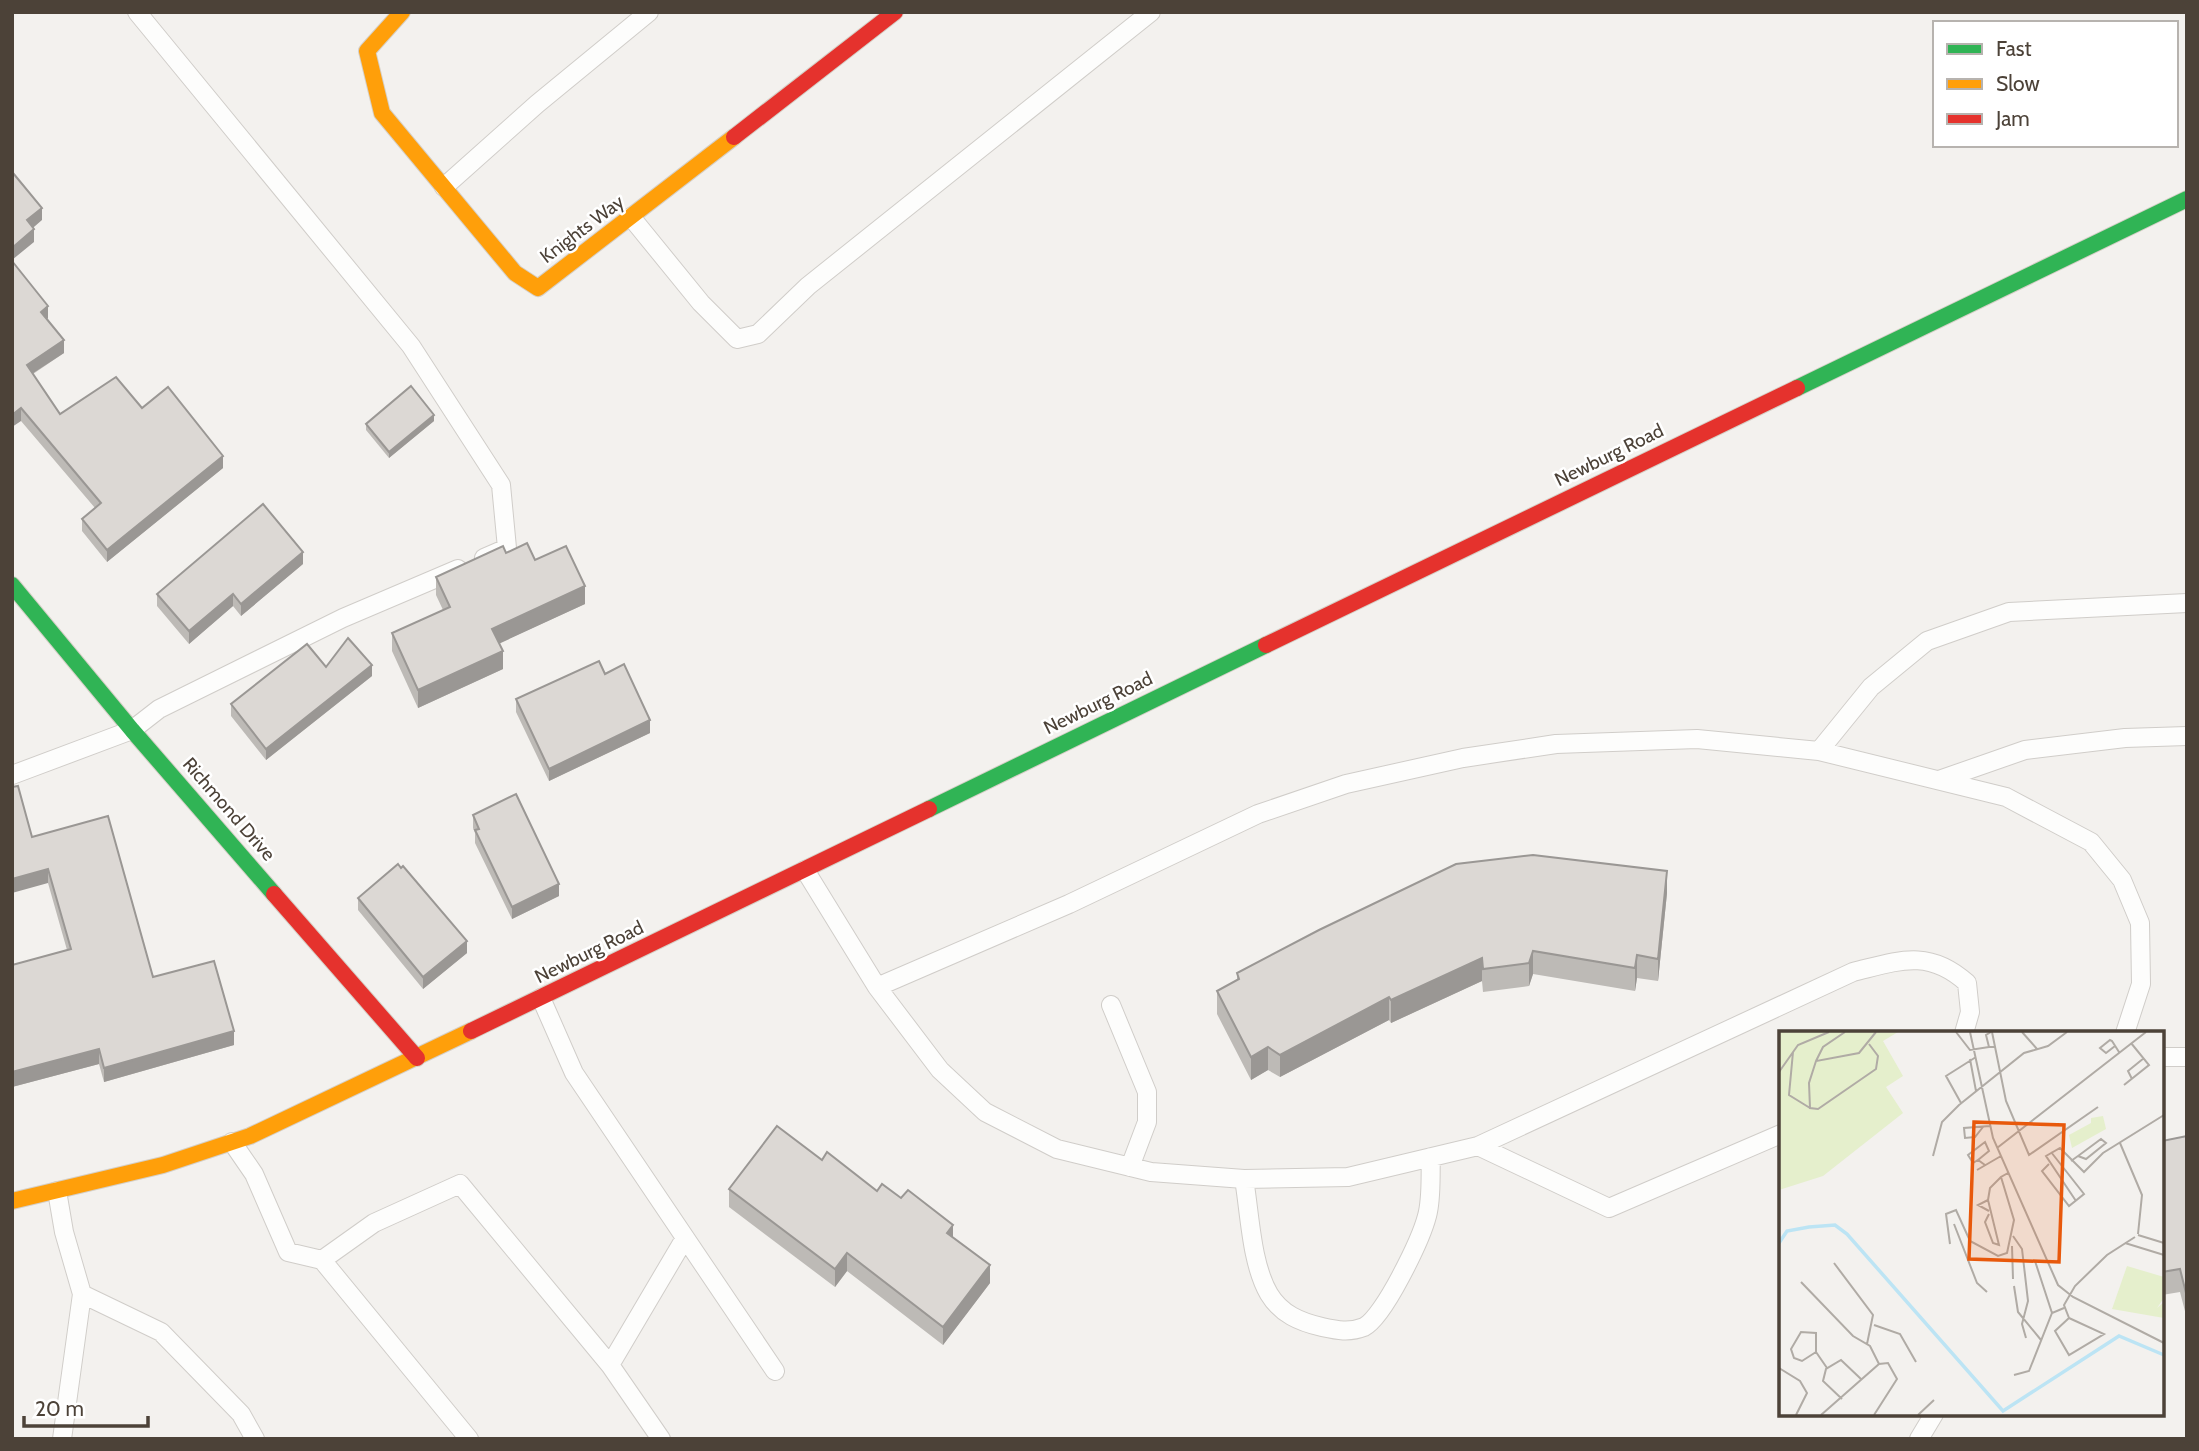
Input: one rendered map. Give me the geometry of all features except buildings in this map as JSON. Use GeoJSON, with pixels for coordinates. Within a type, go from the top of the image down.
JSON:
{"type":"FeatureCollection","features":[{"type":"Feature","properties":{"kind":"main road","name":"Knights Way"},"geometry":{"type":"LineString","coordinates":[[402,12],[367,51],[382,113],[515,274],[538,288],[895,12]]}},
{"type":"Feature","properties":{"kind":"main road","name":"Newburg Road"},"geometry":{"type":"LineString","coordinates":[[12,1201],[163,1165],[232,1142],[311,1108],[2187,199]]}},
{"type":"Feature","properties":{"kind":"main road","name":"Richmond Drive"},"geometry":{"type":"LineString","coordinates":[[12,585],[132,730],[417,1058]]}},
{"type":"Feature","properties":{"kind":"lane"},"geometry":{"type":"LineString","coordinates":[[12,775],[132,730],[159,709],[342,618],[507,548],[501,485],[411,346],[137,12]]}},
{"type":"Feature","properties":{"kind":"lane"},"geometry":{"type":"LineString","coordinates":[[444,187],[537,104],[649,12]]}},
{"type":"Feature","properties":{"kind":"lane"},"geometry":{"type":"LineString","coordinates":[[631,218],[701,303],[737,339],[758,334],[808,286],[1151,12]]}},
{"type":"Feature","properties":{"kind":"lane"},"geometry":{"type":"LineString","coordinates":[[1819,751],[1871,687],[1927,641],[2009,612],[2187,603]]}},
{"type":"Feature","properties":{"kind":"lane"},"geometry":{"type":"LineString","coordinates":[[1939,780],[2025,750],[2125,738],[2187,736]]}},
{"type":"Feature","properties":{"kind":"lane"},"geometry":{"type":"LineString","coordinates":[[877,987],[1069,904],[1258,814],[1346,784],[1464,758],[1556,744],[1697,739],[1819,751],[2006,797],[2091,842],[2122,880],[2140,923],[2141,984],[2125,1031]]}},
{"type":"Feature","properties":{"kind":"lane"},"geometry":{"type":"LineString","coordinates":[[806,870],[877,987],[940,1070],[985,1112],[1057,1149],[1152,1172],[1244,1179],[1349,1177],[1478,1146],[1853,972],[1907,959],[1927,960],[1953,971],[1967,983],[1970,1012],[1965,1031]]}},
{"type":"Feature","properties":{"kind":"lane"},"geometry":{"type":"LineString","coordinates":[[541,998],[574,1073],[775,1371]]}},
{"type":"Feature","properties":{"kind":"lane"},"geometry":{"type":"LineString","coordinates":[[1111,1005],[1147,1092],[1147,1122],[1130,1167]]}},
{"type":"Feature","properties":{"kind":"lane"},"geometry":{"type":"LineString","coordinates":[[2164,1057],[2187,1057]]}},
{"type":"Feature","properties":{"kind":"lane"},"geometry":{"type":"LineString","coordinates":[[1478,1146],[1609,1208],[1779,1136]]}},
{"type":"Feature","properties":{"kind":"lane"},"geometry":{"type":"LineString","coordinates":[[232,1142],[254,1174],[288,1252],[322,1260],[469,1439]]}},
{"type":"Feature","properties":{"kind":"lane"},"geometry":{"type":"LineString","coordinates":[[1244,1179],[1259,1272],[1270,1295],[1289,1316],[1342,1332],[1365,1326],[1385,1303],[1412,1255],[1427,1215],[1432,1157]]}},
{"type":"Feature","properties":{"kind":"lane"},"geometry":{"type":"LineString","coordinates":[[322,1260],[374,1223],[460,1184],[610,1365],[661,1439]]}},
{"type":"Feature","properties":{"kind":"lane"},"geometry":{"type":"LineString","coordinates":[[57,1191],[64,1232],[82,1294],[62,1439]]}},
{"type":"Feature","properties":{"kind":"lane"},"geometry":{"type":"LineString","coordinates":[[610,1365],[685,1238]]}},
{"type":"Feature","properties":{"kind":"lane"},"geometry":{"type":"LineString","coordinates":[[82,1294],[161,1332],[241,1413],[255,1439]]}},
{"type":"Feature","properties":{"kind":"lane"},"geometry":{"type":"LineString","coordinates":[[1919,1439],[1933,1416]]}},
{"type":"Feature","properties":{"kind":"traffic: fast"},"geometry":{"type":"LineString","coordinates":[[1797,388],[2187,199]]}},
{"type":"Feature","properties":{"kind":"traffic: fast"},"geometry":{"type":"LineString","coordinates":[[12,585],[132,730],[274,894]]}},
{"type":"Feature","properties":{"kind":"traffic: fast"},"geometry":{"type":"LineString","coordinates":[[929,809],[1266,645]]}},
{"type":"Feature","properties":{"kind":"traffic: slow"},"geometry":{"type":"LineString","coordinates":[[402,12],[367,51],[382,113],[515,273],[538,288],[734,137]]}},
{"type":"Feature","properties":{"kind":"traffic: slow"},"geometry":{"type":"LineString","coordinates":[[12,1201],[163,1165],[250,1136],[471,1031]]}},
{"type":"Feature","properties":{"kind":"traffic: jam"},"geometry":{"type":"LineString","coordinates":[[734,137],[895,12]]}},
{"type":"Feature","properties":{"kind":"traffic: jam"},"geometry":{"type":"LineString","coordinates":[[1266,645],[1797,388]]}},
{"type":"Feature","properties":{"kind":"traffic: jam"},"geometry":{"type":"LineString","coordinates":[[471,1031],[929,809]]}},
{"type":"Feature","properties":{"kind":"traffic: jam"},"geometry":{"type":"LineString","coordinates":[[274,894],[417,1058]]}}]}
